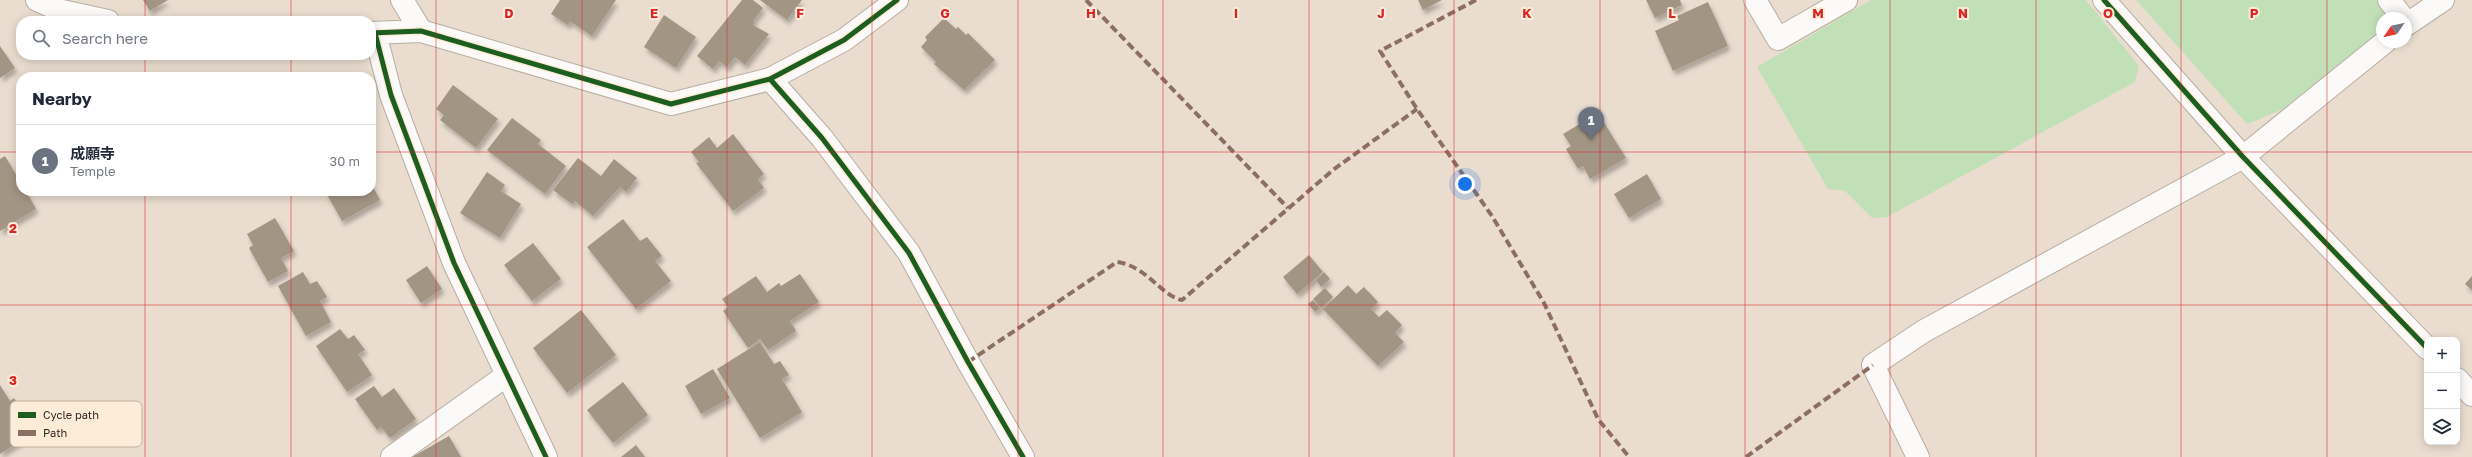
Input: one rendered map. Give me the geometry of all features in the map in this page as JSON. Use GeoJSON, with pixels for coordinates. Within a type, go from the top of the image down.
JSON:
{"type":"FeatureCollection","features":[{"type":"Feature","properties":{"kind":"street"},"geometry":{"type":"LineString","coordinates":[[37,0],[62,11],[85,16]]}},
{"type":"Feature","properties":{"kind":"street"},"geometry":{"type":"LineString","coordinates":[[402,0],[421,31]]}},
{"type":"Feature","properties":{"kind":"street"},"geometry":{"type":"LineString","coordinates":[[376,33],[421,31],[671,104],[770,79],[844,40],[897,0]]}},
{"type":"Feature","properties":{"kind":"street"},"geometry":{"type":"LineString","coordinates":[[1755,0],[1778,39],[1846,0]]}},
{"type":"Feature","properties":{"kind":"street"},"geometry":{"type":"LineString","coordinates":[[2104,0],[2243,157],[2424,345]]}},
{"type":"Feature","properties":{"kind":"street"},"geometry":{"type":"LineString","coordinates":[[2389,0],[2398,12]]}},
{"type":"Feature","properties":{"kind":"street"},"geometry":{"type":"LineString","coordinates":[[2412,18],[2443,0]]}},
{"type":"Feature","properties":{"kind":"street"},"geometry":{"type":"LineString","coordinates":[[376,43],[391,95],[454,263],[546,457]]}},
{"type":"Feature","properties":{"kind":"street"},"geometry":{"type":"LineString","coordinates":[[1918,457],[1873,365],[1924,331],[2243,157],[2378,48]]}},
{"type":"Feature","properties":{"kind":"street"},"geometry":{"type":"LineString","coordinates":[[770,79],[822,138],[910,253],[968,362],[1023,457]]}},
{"type":"Feature","properties":{"kind":"street"},"geometry":{"type":"LineString","coordinates":[[392,457],[507,375]]}},
{"type":"Feature","properties":{"kind":"street"},"geometry":{"type":"LineString","coordinates":[[2460,382],[2472,394]]}},
{"type":"Feature","properties":{"kind":"green space"},"geometry":{"type":"Polygon","coordinates":[[[1871,0],[2086,0],[2139,66],[2135,82],[1887,217],[1872,218],[1845,191],[1828,189],[1757,67],[1871,0]]]}},
{"type":"Feature","properties":{"kind":"green space"},"geometry":{"type":"Polygon","coordinates":[[[2136,0],[2380,0],[2389,12],[2376,12],[2376,38],[2281,110],[2247,124],[2136,0]]]}},
{"type":"Feature","properties":{"kind":"building"},"geometry":{"type":"Polygon","coordinates":[[[143,0],[168,0],[150,11],[143,0]]]}},
{"type":"Feature","properties":{"kind":"building"},"geometry":{"type":"Polygon","coordinates":[[[560,0],[616,0],[592,36],[570,21],[568,25],[551,14],[560,0]]]}},
{"type":"Feature","properties":{"kind":"building"},"geometry":{"type":"Polygon","coordinates":[[[742,0],[753,0],[763,8],[753,21],[755,22],[753,25],[769,34],[745,65],[735,57],[727,67],[719,61],[713,69],[697,56],[742,0]]]}},
{"type":"Feature","properties":{"kind":"building"},"geometry":{"type":"Polygon","coordinates":[[[760,0],[802,0],[787,20],[760,0]]]}},
{"type":"Feature","properties":{"kind":"building"},"geometry":{"type":"Polygon","coordinates":[[[1418,0],[1442,0],[1423,10],[1418,0]]]}},
{"type":"Feature","properties":{"kind":"building"},"geometry":{"type":"Polygon","coordinates":[[[1646,0],[1680,0],[1682,5],[1655,18],[1646,0]]]}},
{"type":"Feature","properties":{"kind":"building"},"geometry":{"type":"Polygon","coordinates":[[[1708,2],[1728,46],[1673,71],[1655,31],[1679,20],[1677,16],[1708,2]]]}},
{"type":"Feature","properties":{"kind":"building"},"geometry":{"type":"Polygon","coordinates":[[[664,15],[696,37],[676,68],[644,47],[664,15]]]}},
{"type":"Feature","properties":{"kind":"building"},"geometry":{"type":"Polygon","coordinates":[[[944,18],[956,29],[958,27],[966,35],[968,33],[995,60],[964,90],[934,64],[936,62],[921,47],[927,40],[925,37],[944,18]]]}},
{"type":"Feature","properties":{"kind":"building"},"geometry":{"type":"Polygon","coordinates":[[[0,46],[15,68],[0,78],[0,46]]]}},
{"type":"Feature","properties":{"kind":"building"},"geometry":{"type":"Polygon","coordinates":[[[453,85],[498,119],[476,148],[440,120],[444,115],[436,109],[453,85]]]}},
{"type":"Feature","properties":{"kind":"building"},"geometry":{"type":"Polygon","coordinates":[[[1598,113],[1626,158],[1590,179],[1583,166],[1578,169],[1566,149],[1571,146],[1563,134],[1598,113]]]}},
{"type":"Feature","properties":{"kind":"building"},"geometry":{"type":"Polygon","coordinates":[[[512,118],[541,140],[538,144],[566,166],[545,194],[487,150],[512,118]]]}},
{"type":"Feature","properties":{"kind":"building"},"geometry":{"type":"Polygon","coordinates":[[[733,134],[764,174],[758,179],[764,188],[733,211],[696,163],[699,162],[691,152],[709,137],[717,148],[733,134]]]}},
{"type":"Feature","properties":{"kind":"building"},"geometry":{"type":"Polygon","coordinates":[[[5,156],[16,175],[16,196],[29,196],[36,209],[0,231],[0,159],[5,156]]]}},
{"type":"Feature","properties":{"kind":"building"},"geometry":{"type":"Polygon","coordinates":[[[578,158],[601,176],[614,159],[637,178],[626,192],[620,187],[593,216],[575,201],[572,204],[553,190],[578,158]]]}},
{"type":"Feature","properties":{"kind":"building"},"geometry":{"type":"Polygon","coordinates":[[[487,172],[505,185],[501,191],[521,204],[500,238],[460,213],[487,172]]]}},
{"type":"Feature","properties":{"kind":"building"},"geometry":{"type":"Polygon","coordinates":[[[1647,174],[1661,199],[1629,218],[1614,194],[1647,174]]]}},
{"type":"Feature","properties":{"kind":"building"},"geometry":{"type":"Polygon","coordinates":[[[376,192],[380,200],[342,221],[328,196],[376,196],[376,192]]]}},
{"type":"Feature","properties":{"kind":"building"},"geometry":{"type":"Polygon","coordinates":[[[275,218],[294,251],[281,258],[288,271],[268,282],[249,248],[253,245],[247,234],[275,218]]]}},
{"type":"Feature","properties":{"kind":"building"},"geometry":{"type":"Polygon","coordinates":[[[623,219],[640,241],[647,237],[662,256],[655,261],[671,281],[636,309],[587,247],[623,219]]]}},
{"type":"Feature","properties":{"kind":"building"},"geometry":{"type":"Polygon","coordinates":[[[533,243],[561,279],[532,301],[504,265],[533,243]]]}},
{"type":"Feature","properties":{"kind":"building"},"geometry":{"type":"Polygon","coordinates":[[[1309,255],[1323,272],[1297,294],[1283,277],[1309,255]]]}},
{"type":"Feature","properties":{"kind":"building"},"geometry":{"type":"Polygon","coordinates":[[[427,266],[442,289],[421,303],[406,280],[427,266]]]}},
{"type":"Feature","properties":{"kind":"building"},"geometry":{"type":"Polygon","coordinates":[[[303,272],[310,284],[317,281],[327,297],[320,301],[331,322],[306,336],[278,286],[303,272]]]}},
{"type":"Feature","properties":{"kind":"building"},"geometry":{"type":"Polygon","coordinates":[[[1324,272],[1330,279],[1321,287],[1316,280],[1324,272]]]}},
{"type":"Feature","properties":{"kind":"building"},"geometry":{"type":"Polygon","coordinates":[[[800,274],[819,302],[790,321],[796,331],[768,350],[760,339],[748,348],[723,311],[728,307],[722,299],[756,276],[767,292],[779,283],[781,286],[800,274]]]}},
{"type":"Feature","properties":{"kind":"building"},"geometry":{"type":"Polygon","coordinates":[[[2472,276],[2472,290],[2465,284],[2472,276]]]}},
{"type":"Feature","properties":{"kind":"building"},"geometry":{"type":"Polygon","coordinates":[[[1348,285],[1356,294],[1364,287],[1378,302],[1371,309],[1379,317],[1387,310],[1402,325],[1395,333],[1404,342],[1378,366],[1323,309],[1348,285]]]}},
{"type":"Feature","properties":{"kind":"building"},"geometry":{"type":"Polygon","coordinates":[[[1325,288],[1333,297],[1321,308],[1313,299],[1325,288]]]}},
{"type":"Feature","properties":{"kind":"building"},"geometry":{"type":"Polygon","coordinates":[[[1313,300],[1320,308],[1315,312],[1308,304],[1313,300]]]}},
{"type":"Feature","properties":{"kind":"building"},"geometry":{"type":"Polygon","coordinates":[[[581,310],[616,355],[567,393],[533,348],[581,310]]]}},
{"type":"Feature","properties":{"kind":"building"},"geometry":{"type":"Polygon","coordinates":[[[340,329],[348,339],[354,335],[365,350],[358,354],[372,375],[347,392],[316,346],[340,329]]]}},
{"type":"Feature","properties":{"kind":"building"},"geometry":{"type":"Polygon","coordinates":[[[760,342],[774,364],[780,361],[789,375],[782,379],[802,412],[760,438],[717,369],[760,342]]]}},
{"type":"Feature","properties":{"kind":"building"},"geometry":{"type":"Polygon","coordinates":[[[713,369],[730,398],[701,414],[685,386],[713,369]]]}},
{"type":"Feature","properties":{"kind":"building"},"geometry":{"type":"Polygon","coordinates":[[[623,382],[648,415],[613,443],[587,410],[623,382]]]}},
{"type":"Feature","properties":{"kind":"building"},"geometry":{"type":"Polygon","coordinates":[[[0,385],[10,401],[11,447],[0,454],[0,385]]]}},
{"type":"Feature","properties":{"kind":"building"},"geometry":{"type":"Polygon","coordinates":[[[374,386],[382,397],[394,388],[416,419],[390,438],[381,427],[377,430],[355,399],[374,386]]]}},
{"type":"Feature","properties":{"kind":"building"},"geometry":{"type":"Polygon","coordinates":[[[449,436],[461,457],[412,457],[449,436]]]}},
{"type":"Feature","properties":{"kind":"building"},"geometry":{"type":"Polygon","coordinates":[[[636,445],[645,457],[621,457],[636,445]]]}},
{"type":"Feature","properties":{"kind":"marked path"},"geometry":{"type":"LineString","coordinates":[[1086,0],[1288,208]]}},
{"type":"Feature","properties":{"kind":"marked path"},"geometry":{"type":"LineString","coordinates":[[1476,0],[1380,51],[1417,109],[1492,216],[1544,303],[1598,419],[1629,457]]}},
{"type":"Feature","properties":{"kind":"marked path"},"geometry":{"type":"LineString","coordinates":[[968,362],[1117,262],[1137,269],[1167,293],[1182,300],[1333,170],[1417,109]]}},
{"type":"Feature","properties":{"kind":"marked path"},"geometry":{"type":"LineString","coordinates":[[1746,457],[1873,365]]}},
{"type":"Feature","properties":{"kind":"cycle path"},"geometry":{"type":"LineString","coordinates":[[376,33],[421,31],[671,104],[770,79],[844,40],[897,0]]}},
{"type":"Feature","properties":{"kind":"cycle path"},"geometry":{"type":"LineString","coordinates":[[2104,0],[2243,157],[2424,345]]}},
{"type":"Feature","properties":{"kind":"cycle path"},"geometry":{"type":"LineString","coordinates":[[376,37],[391,95],[454,263],[546,457]]}},
{"type":"Feature","properties":{"kind":"cycle path"},"geometry":{"type":"LineString","coordinates":[[770,79],[822,138],[909,253],[968,362],[1023,457]]}},
{"type":"Feature","properties":{"kind":"place","name":"成願寺"},"geometry":{"type":"Point","coordinates":[1591,140]}}]}
